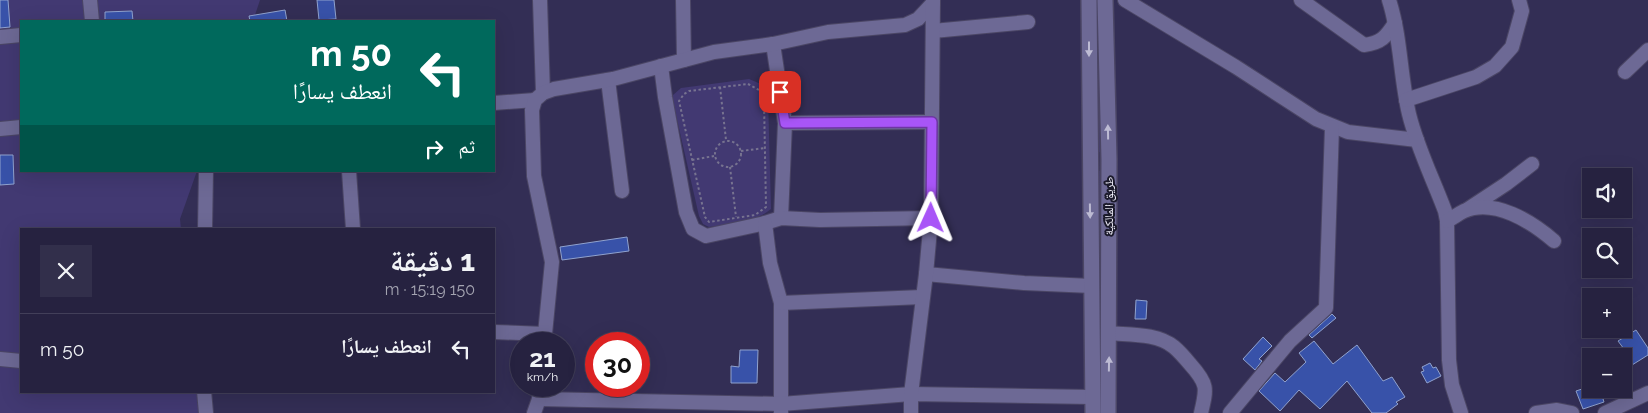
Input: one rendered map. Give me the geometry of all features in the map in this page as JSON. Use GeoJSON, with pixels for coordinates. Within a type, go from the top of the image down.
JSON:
{"type":"FeatureCollection","features":[{"type":"Feature","properties":{"kind":"main road","name":"طريق المالكية"},"geometry":{"type":"LineString","coordinates":[[1089,0],[1092,413]]}},
{"type":"Feature","properties":{"kind":"main road","name":"طريق المالكية"},"geometry":{"type":"LineString","coordinates":[[1105,0],[1109,159],[1108,413]]}},
{"type":"Feature","properties":{"kind":"main road"},"geometry":{"type":"LineString","coordinates":[[1089,159],[1109,159]]}},
{"type":"Feature","properties":{"kind":"street"},"geometry":{"type":"LineString","coordinates":[[90,0],[92,20]]}},
{"type":"Feature","properties":{"kind":"street"},"geometry":{"type":"LineString","coordinates":[[540,0],[539,97],[532,110],[534,176],[552,262],[546,332]]}},
{"type":"Feature","properties":{"kind":"street"},"geometry":{"type":"LineString","coordinates":[[683,0],[684,60]]}},
{"type":"Feature","properties":{"kind":"street"},"geometry":{"type":"LineString","coordinates":[[1125,0],[1236,67],[1316,120],[1332,127],[1365,134],[1417,140]]}},
{"type":"Feature","properties":{"kind":"street"},"geometry":{"type":"LineString","coordinates":[[1301,0],[1364,45],[1377,43],[1385,38],[1395,23]]}},
{"type":"Feature","properties":{"kind":"street"},"geometry":{"type":"LineString","coordinates":[[1389,0],[1395,23],[1406,100],[1417,140],[1445,211],[1447,221],[1449,360],[1452,385],[1460,413]]}},
{"type":"Feature","properties":{"kind":"street"},"geometry":{"type":"LineString","coordinates":[[1406,100],[1476,77],[1494,66],[1512,47],[1522,11],[1519,0]]}},
{"type":"Feature","properties":{"kind":"street"},"geometry":{"type":"LineString","coordinates":[[495,103],[539,97],[554,89],[608,80],[714,52],[773,44],[828,32],[905,25],[918,19],[933,2]]}},
{"type":"Feature","properties":{"kind":"street"},"geometry":{"type":"LineString","coordinates":[[911,413],[911,394],[931,218],[933,2]]}},
{"type":"Feature","properties":{"kind":"street"},"geometry":{"type":"LineString","coordinates":[[933,31],[1028,22]]}},
{"type":"Feature","properties":{"kind":"street"},"geometry":{"type":"LineString","coordinates":[[0,37],[20,36]]}},
{"type":"Feature","properties":{"kind":"street"},"geometry":{"type":"LineString","coordinates":[[773,44],[785,123],[781,218]]}},
{"type":"Feature","properties":{"kind":"street"},"geometry":{"type":"LineString","coordinates":[[1625,72],[1648,50]]}},
{"type":"Feature","properties":{"kind":"street"},"geometry":{"type":"LineString","coordinates":[[661,66],[686,212],[693,229],[706,236],[781,218],[820,220],[931,218]]}},
{"type":"Feature","properties":{"kind":"street"},"geometry":{"type":"LineString","coordinates":[[608,80],[622,191]]}},
{"type":"Feature","properties":{"kind":"street"},"geometry":{"type":"LineString","coordinates":[[785,123],[932,122]]}},
{"type":"Feature","properties":{"kind":"street"},"geometry":{"type":"LineString","coordinates":[[1230,413],[1290,341],[1326,308],[1332,127]]}},
{"type":"Feature","properties":{"kind":"street"},"geometry":{"type":"LineString","coordinates":[[0,129],[20,128]]}},
{"type":"Feature","properties":{"kind":"street"},"geometry":{"type":"LineString","coordinates":[[1447,221],[1466,211],[1532,164]]}},
{"type":"Feature","properties":{"kind":"street"},"geometry":{"type":"LineString","coordinates":[[205,228],[206,172]]}},
{"type":"Feature","properties":{"kind":"street"},"geometry":{"type":"LineString","coordinates":[[349,172],[353,228]]}},
{"type":"Feature","properties":{"kind":"street"},"geometry":{"type":"LineString","coordinates":[[1466,211],[1496,209],[1508,213],[1521,218],[1554,241]]}},
{"type":"Feature","properties":{"kind":"street"},"geometry":{"type":"LineString","coordinates":[[765,223],[770,264],[781,303],[781,408]]}},
{"type":"Feature","properties":{"kind":"street"},"geometry":{"type":"LineString","coordinates":[[926,274],[1024,283],[1092,286]]}},
{"type":"Feature","properties":{"kind":"street"},"geometry":{"type":"LineString","coordinates":[[781,303],[922,297]]}},
{"type":"Feature","properties":{"kind":"street"},"geometry":{"type":"LineString","coordinates":[[495,332],[510,334]]}},
{"type":"Feature","properties":{"kind":"street"},"geometry":{"type":"LineString","coordinates":[[1109,333],[1151,337],[1165,341],[1174,347],[1204,381],[1206,393],[1201,413]]}},
{"type":"Feature","properties":{"kind":"street"},"geometry":{"type":"LineString","coordinates":[[0,359],[20,361]]}},
{"type":"Feature","properties":{"kind":"street"},"geometry":{"type":"LineString","coordinates":[[204,393],[206,413]]}},
{"type":"Feature","properties":{"kind":"street"},"geometry":{"type":"LineString","coordinates":[[575,396],[659,407],[781,408],[911,394],[1092,397]]}},
{"type":"Feature","properties":{"kind":"street"},"geometry":{"type":"LineString","coordinates":[[1605,413],[1648,394]]}},
{"type":"Feature","properties":{"kind":"street"},"geometry":{"type":"LineString","coordinates":[[534,413],[539,397]]}},
{"type":"Feature","properties":{"kind":"street"},"geometry":{"type":"LineString","coordinates":[[1536,413],[1557,410],[1572,413]]}},
{"type":"Feature","properties":{"kind":"path"},"geometry":{"type":"LineString","coordinates":[[748,84],[759,90],[764,101],[766,207],[755,214],[712,223],[707,220],[679,101],[686,92],[720,87],[748,84]]}},
{"type":"Feature","properties":{"kind":"path"},"geometry":{"type":"LineString","coordinates":[[720,87],[726,140]]}},
{"type":"Feature","properties":{"kind":"path"},"geometry":{"type":"LineString","coordinates":[[726,140],[734,142],[741,152],[737,163],[730,167],[718,163],[715,156],[719,144],[726,140]]}},
{"type":"Feature","properties":{"kind":"path"},"geometry":{"type":"LineString","coordinates":[[741,152],[765,148]]}},
{"type":"Feature","properties":{"kind":"path"},"geometry":{"type":"LineString","coordinates":[[692,160],[715,156]]}},
{"type":"Feature","properties":{"kind":"path"},"geometry":{"type":"LineString","coordinates":[[730,167],[736,218]]}},
{"type":"Feature","properties":{"kind":"shaded area"},"geometry":{"type":"Polygon","coordinates":[[[0,0],[260,0],[253,20],[20,20],[20,172],[197,172],[180,219],[181,228],[20,228],[20,393],[199,393],[202,413],[0,413],[0,0]]]}},
{"type":"Feature","properties":{"kind":"shaded area"},"geometry":{"type":"Polygon","coordinates":[[[1095,0],[1099,0],[1100,152],[1096,152],[1095,0]]]}},
{"type":"Feature","properties":{"kind":"shaded area"},"geometry":{"type":"Polygon","coordinates":[[[749,79],[761,84],[768,96],[771,209],[757,218],[734,224],[709,227],[703,224],[699,216],[673,95],[681,88],[749,79]]]}},
{"type":"Feature","properties":{"kind":"shaded area"},"geometry":{"type":"Polygon","coordinates":[[[1096,171],[1101,171],[1104,413],[1099,413],[1096,171]]]}},
{"type":"Feature","properties":{"kind":"building"},"geometry":{"type":"Polygon","coordinates":[[[0,0],[8,0],[10,27],[0,28],[0,0]]]}},
{"type":"Feature","properties":{"kind":"building"},"geometry":{"type":"Polygon","coordinates":[[[317,0],[334,0],[336,19],[319,20],[317,0]]]}},
{"type":"Feature","properties":{"kind":"building"},"geometry":{"type":"Polygon","coordinates":[[[285,10],[287,20],[250,20],[249,16],[285,10]]]}},
{"type":"Feature","properties":{"kind":"building"},"geometry":{"type":"Polygon","coordinates":[[[132,11],[133,20],[105,20],[105,12],[132,11]]]}},
{"type":"Feature","properties":{"kind":"building"},"geometry":{"type":"Polygon","coordinates":[[[0,155],[13,155],[14,184],[0,185],[0,155]]]}},
{"type":"Feature","properties":{"kind":"building"},"geometry":{"type":"Polygon","coordinates":[[[627,237],[629,251],[562,260],[560,247],[627,237]]]}},
{"type":"Feature","properties":{"kind":"building"},"geometry":{"type":"Polygon","coordinates":[[[1136,300],[1147,301],[1146,319],[1135,319],[1136,300]]]}},
{"type":"Feature","properties":{"kind":"building"},"geometry":{"type":"Polygon","coordinates":[[[1332,314],[1336,318],[1312,338],[1309,335],[1332,314]]]}},
{"type":"Feature","properties":{"kind":"building"},"geometry":{"type":"Polygon","coordinates":[[[1636,330],[1648,348],[1648,355],[1632,365],[1632,348],[1623,348],[1618,341],[1623,338],[1632,338],[1632,332],[1636,330]]]}},
{"type":"Feature","properties":{"kind":"building"},"geometry":{"type":"Polygon","coordinates":[[[1263,337],[1272,346],[1259,359],[1262,361],[1255,370],[1243,359],[1263,337]]]}},
{"type":"Feature","properties":{"kind":"building"},"geometry":{"type":"Polygon","coordinates":[[[1314,341],[1333,364],[1357,345],[1383,381],[1392,377],[1405,397],[1396,402],[1398,404],[1386,413],[1372,413],[1347,381],[1320,409],[1299,390],[1280,411],[1259,391],[1275,373],[1285,382],[1306,362],[1299,353],[1314,341]]]}},
{"type":"Feature","properties":{"kind":"building"},"geometry":{"type":"Polygon","coordinates":[[[740,350],[758,350],[757,383],[731,383],[731,366],[739,367],[740,350]]]}},
{"type":"Feature","properties":{"kind":"building"},"geometry":{"type":"Polygon","coordinates":[[[1430,363],[1433,368],[1436,367],[1441,376],[1427,383],[1421,372],[1424,371],[1422,367],[1430,363]]]}},
{"type":"Feature","properties":{"kind":"building"},"geometry":{"type":"Polygon","coordinates":[[[1582,389],[1582,398],[1606,398],[1603,399],[1604,402],[1583,409],[1576,391],[1582,389]]]}},
{"type":"Feature","properties":{"kind":"route"},"geometry":{"type":"LineString","coordinates":[[780,92],[785,123],[932,122],[931,218]]}}]}
